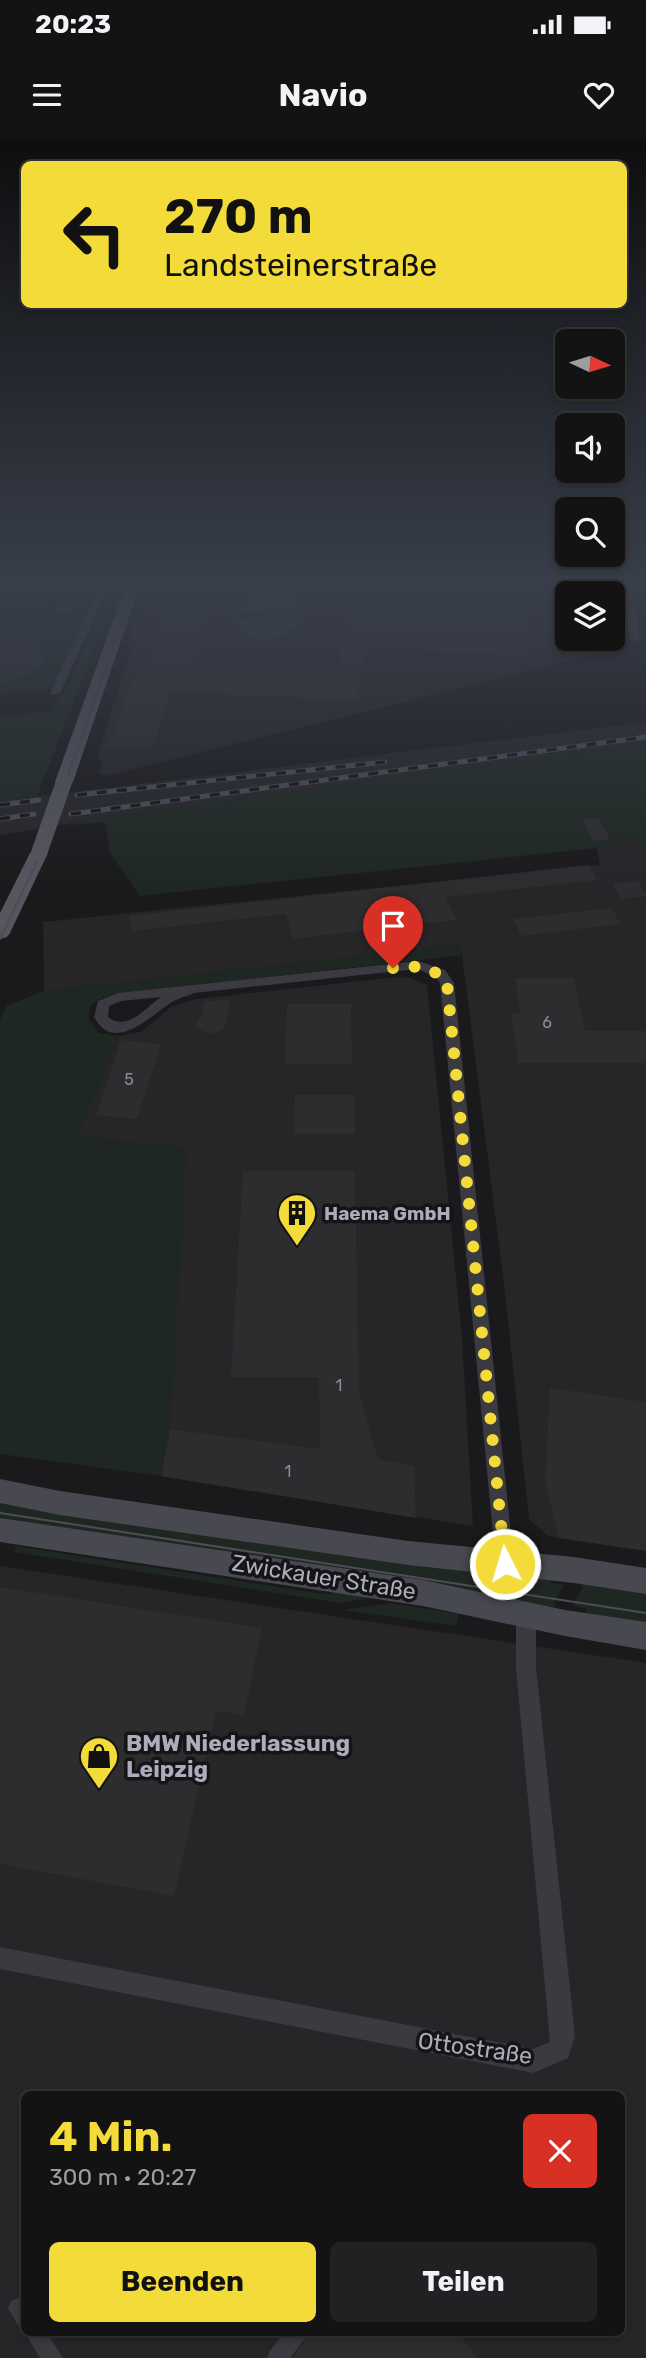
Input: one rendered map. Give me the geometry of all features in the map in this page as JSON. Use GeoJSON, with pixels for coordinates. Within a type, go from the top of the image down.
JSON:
{"type":"FeatureCollection","features":[{"type":"Feature","properties":{"kind":"main road"},"geometry":{"type":"LineString","coordinates":[[0,933],[39,853],[99,683]]}},
{"type":"Feature","properties":{"kind":"main road","name":"Zwickauer Straße"},"geometry":{"type":"LineString","coordinates":[[0,1491],[61,1503],[408,1553],[646,1581]]}},
{"type":"Feature","properties":{"kind":"main road","name":"Zwickauer Straße"},"geometry":{"type":"LineString","coordinates":[[0,1530],[423,1593],[526,1615],[646,1636]]}},
{"type":"Feature","properties":{"kind":"street"},"geometry":{"type":"LineString","coordinates":[[55,693],[60,683]]}},
{"type":"Feature","properties":{"kind":"street"},"geometry":{"type":"LineString","coordinates":[[189,991],[167,999],[130,1026],[112,1027],[103,1021],[100,1015],[103,1004],[118,998],[418,965],[439,973],[447,983],[505,1564]]}},
{"type":"Feature","properties":{"kind":"street","name":"Ottostraße"},"geometry":{"type":"LineString","coordinates":[[0,1958],[533,2061],[560,2050],[563,2036],[526,1667],[526,1615]]}},
{"type":"Feature","properties":{"kind":"street"},"geometry":{"type":"LineString","coordinates":[[37,2336],[53,2358]]}},
{"type":"Feature","properties":{"kind":"street"},"geometry":{"type":"LineString","coordinates":[[277,2358],[295,2336]]}},
{"type":"Feature","properties":{"kind":"shaded area"},"geometry":{"type":"Polygon","coordinates":[[[0,683],[57,683],[44,691],[0,693],[0,683]]]}},
{"type":"Feature","properties":{"kind":"shaded area"},"geometry":{"type":"Polygon","coordinates":[[[70,683],[81,683],[37,796],[0,801],[0,716],[52,712],[59,695],[67,689],[70,683]]]}},
{"type":"Feature","properties":{"kind":"shaded area"},"geometry":{"type":"Polygon","coordinates":[[[120,683],[480,683],[105,776],[99,773],[102,762],[97,757],[120,683]]]}},
{"type":"Feature","properties":{"kind":"shaded area"},"geometry":{"type":"Polygon","coordinates":[[[646,722],[646,743],[0,835],[0,801],[646,722]]]}},
{"type":"Feature","properties":{"kind":"shaded area"},"geometry":{"type":"Polygon","coordinates":[[[646,743],[646,843],[643,845],[635,840],[597,848],[140,896],[110,853],[105,822],[70,825],[71,822],[646,743]]]}},
{"type":"Feature","properties":{"kind":"shaded area"},"geometry":{"type":"Polygon","coordinates":[[[636,840],[646,843],[646,1551],[548,1536],[529,1519],[504,1284],[462,955],[6,1006],[44,991],[43,922],[600,865],[597,848],[636,840]]]}},
{"type":"Feature","properties":{"kind":"shaded area"},"geometry":{"type":"Polygon","coordinates":[[[460,944],[462,955],[121,993],[104,997],[90,1006],[89,1020],[99,1033],[119,1036],[78,1136],[187,1148],[170,1429],[161,1476],[0,1454],[0,1020],[6,1006],[44,991],[460,944]]]}},
{"type":"Feature","properties":{"kind":"shaded area"},"geometry":{"type":"Polygon","coordinates":[[[397,977],[410,978],[427,985],[462,1338],[473,1526],[161,1476],[170,1429],[77,1136],[119,1036],[141,1032],[171,1007],[196,999],[397,977]]]}},
{"type":"Feature","properties":{"kind":"shaded area"},"geometry":{"type":"Polygon","coordinates":[[[0,1500],[551,1576],[551,1583],[564,1585],[555,1601],[554,1611],[0,1518],[0,1500]]]}},
{"type":"Feature","properties":{"kind":"shaded area"},"geometry":{"type":"Polygon","coordinates":[[[16,1546],[317,1593],[331,1594],[340,1589],[384,1596],[340,1603],[14,1552],[16,1546]]]}},
{"type":"Feature","properties":{"kind":"shaded area"},"geometry":{"type":"Polygon","coordinates":[[[0,1566],[646,1663],[646,2358],[0,2358],[0,1566]]]}},
{"type":"Feature","properties":{"kind":"shaded area"},"geometry":{"type":"Polygon","coordinates":[[[582,1580],[646,1590],[646,1626],[586,1617],[586,1608],[572,1606],[582,1589],[582,1580]]]}},
{"type":"Feature","properties":{"kind":"shaded area"},"geometry":{"type":"Polygon","coordinates":[[[390,1603],[459,1614],[456,1626],[344,1610],[390,1603]]]}},
{"type":"Feature","properties":{"kind":"building"},"geometry":{"type":"Polygon","coordinates":[[[132,683],[360,683],[357,700],[171,692],[153,749],[108,747],[132,683]]]}},
{"type":"Feature","properties":{"kind":"building"},"geometry":{"type":"Polygon","coordinates":[[[599,818],[610,840],[593,841],[582,819],[599,818]]]}},
{"type":"Feature","properties":{"kind":"building"},"geometry":{"type":"Polygon","coordinates":[[[589,865],[597,880],[446,897],[457,920],[293,939],[286,914],[132,931],[130,916],[589,865]]]}},
{"type":"Feature","properties":{"kind":"building"},"geometry":{"type":"Polygon","coordinates":[[[638,881],[646,896],[621,899],[612,884],[638,881]]]}},
{"type":"Feature","properties":{"kind":"building"},"geometry":{"type":"Polygon","coordinates":[[[612,908],[620,924],[521,936],[513,919],[612,908]]]}},
{"type":"Feature","properties":{"kind":"building"},"geometry":{"type":"Polygon","coordinates":[[[515,978],[574,978],[585,1031],[646,1031],[646,1063],[518,1063],[511,1013],[520,1013],[515,978]]]}},
{"type":"Feature","properties":{"kind":"building"},"geometry":{"type":"Polygon","coordinates":[[[231,1000],[224,1029],[210,1034],[198,1029],[195,1025],[203,1014],[204,1001],[231,1000]]]}},
{"type":"Feature","properties":{"kind":"building"},"geometry":{"type":"Polygon","coordinates":[[[287,1004],[351,1004],[352,1064],[285,1064],[287,1004]]]}},
{"type":"Feature","properties":{"kind":"building"},"geometry":{"type":"Polygon","coordinates":[[[121,1040],[161,1044],[137,1119],[96,1115],[121,1040]]]}},
{"type":"Feature","properties":{"kind":"building"},"geometry":{"type":"Polygon","coordinates":[[[295,1095],[355,1095],[355,1134],[294,1134],[295,1095]]]}},
{"type":"Feature","properties":{"kind":"building"},"geometry":{"type":"Polygon","coordinates":[[[243,1171],[355,1171],[359,1392],[378,1459],[414,1466],[416,1518],[161,1476],[170,1429],[320,1449],[319,1377],[231,1377],[243,1171]]]}},
{"type":"Feature","properties":{"kind":"building"},"geometry":{"type":"Polygon","coordinates":[[[550,1388],[646,1402],[646,1551],[559,1538],[545,1481],[550,1388]]]}},
{"type":"Feature","properties":{"kind":"building","name":"BMW Niederlassung Leipzig"},"geometry":{"type":"Polygon","coordinates":[[[0,1587],[262,1628],[244,1715],[216,1711],[174,1896],[0,1864],[0,1587]]]}},
{"type":"Feature","properties":{"kind":"building"},"geometry":{"type":"Polygon","coordinates":[[[308,2336],[460,2336],[478,2358],[293,2358],[308,2336]]]}},
{"type":"Feature","properties":{"kind":"tram line"},"geometry":{"type":"LineString","coordinates":[[0,939],[41,853],[101,683]]}},
{"type":"Feature","properties":{"kind":"tram line"},"geometry":{"type":"LineString","coordinates":[[0,1513],[646,1613]]}},
{"type":"Feature","properties":{"kind":"railway"},"geometry":{"type":"LineString","coordinates":[[71,814],[646,737]]}},
{"type":"Feature","properties":{"kind":"railway"},"geometry":{"type":"LineString","coordinates":[[77,795],[385,762]]}},
{"type":"Feature","properties":{"kind":"railway"},"geometry":{"type":"LineString","coordinates":[[0,805],[39,800]]}},
{"type":"Feature","properties":{"kind":"railway"},"geometry":{"type":"LineString","coordinates":[[0,819],[34,814]]}},
{"type":"Feature","properties":{"kind":"place","name":"Haema GmbH"},"geometry":{"type":"Point","coordinates":[297,1247]}},
{"type":"Feature","properties":{"kind":"place","name":"BMW Niederlassung Leipzig"},"geometry":{"type":"Point","coordinates":[99,1790]}},
{"type":"Feature","properties":{"kind":"route"},"geometry":{"type":"LineString","coordinates":[[393,968],[418,965],[430,968],[439,973],[447,983],[505,1564]]}}]}
